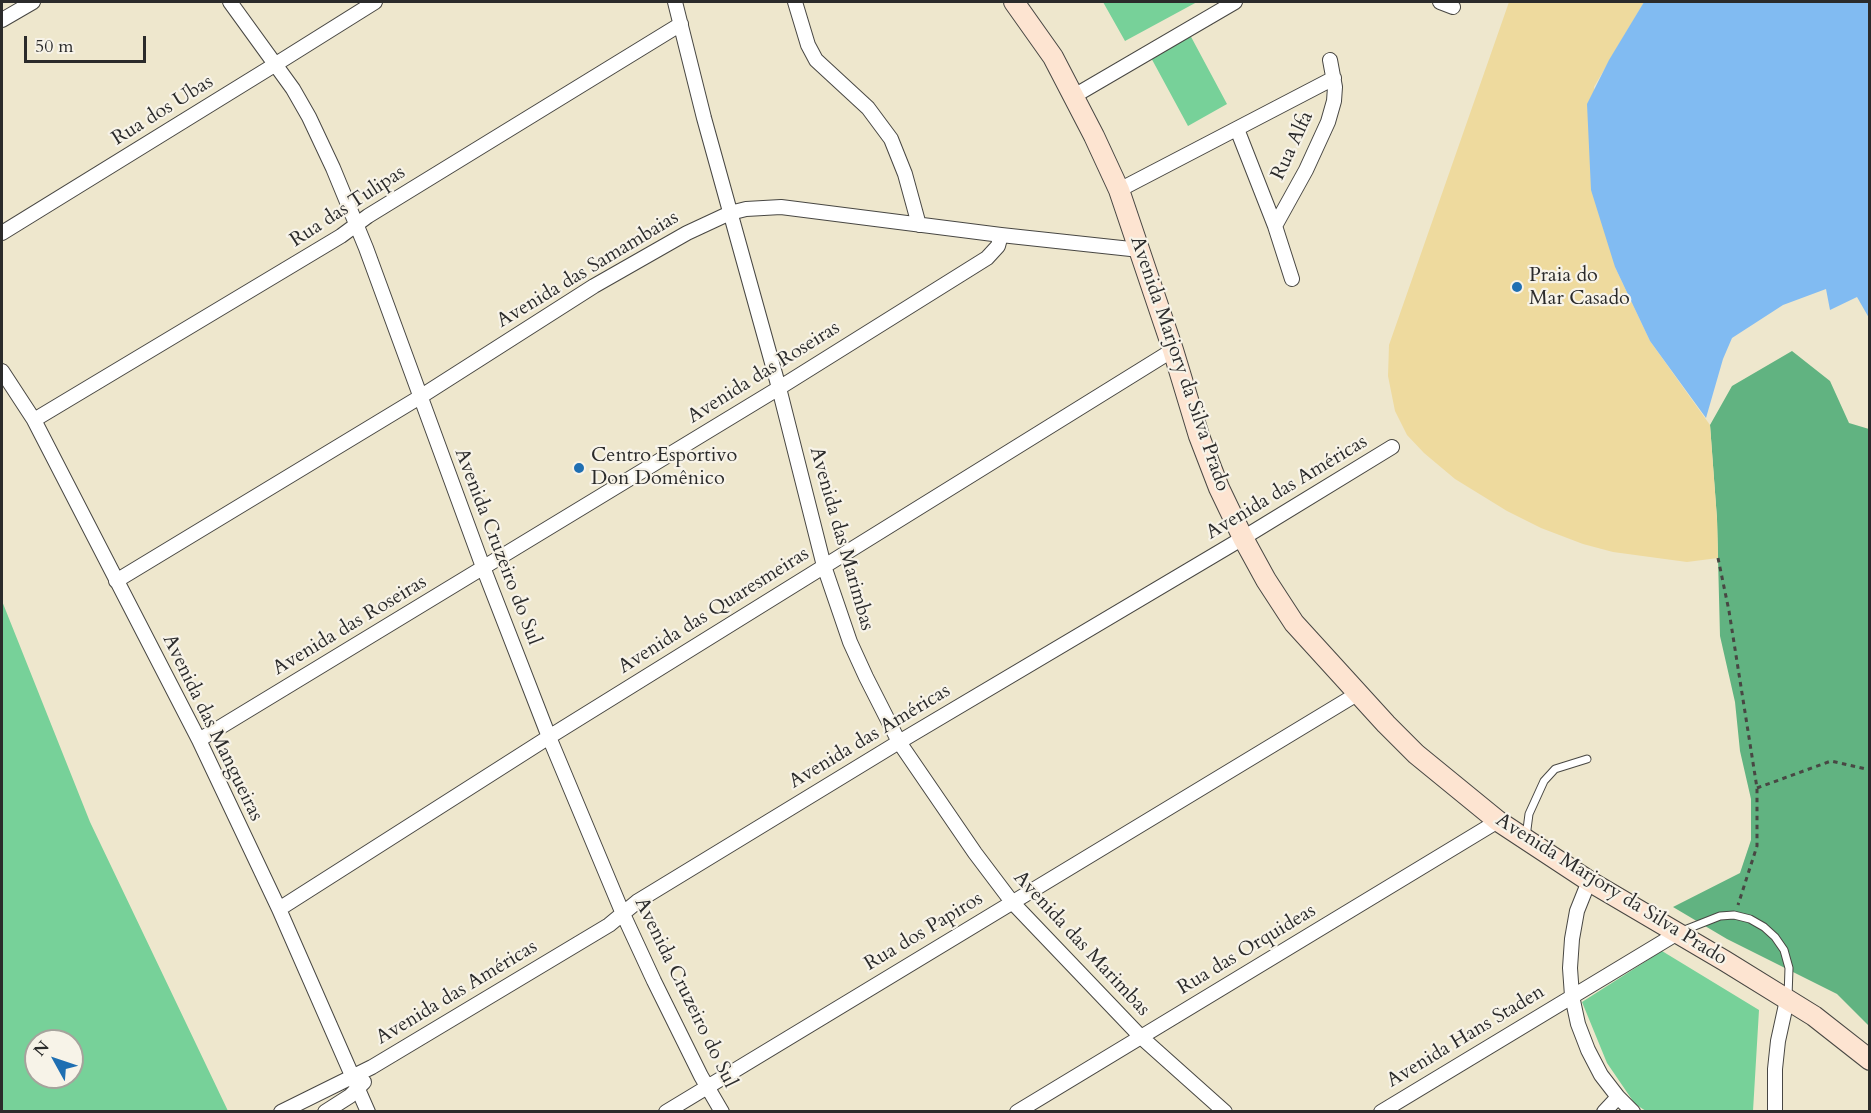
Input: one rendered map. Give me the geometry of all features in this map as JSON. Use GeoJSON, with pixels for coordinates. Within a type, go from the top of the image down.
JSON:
{"type":"FeatureCollection","features":[{"type":"Feature","properties":{"kind":"main road","name":"Avenida Marjory da Silva Prado"},"geometry":{"type":"LineString","coordinates":[[1014,2],[1053,57],[1119,190],[1173,350],[1199,436],[1220,488],[1266,580],[1294,623],[1357,694],[1416,754],[1498,821],[1589,881],[1725,961],[1829,1027],[1869,1060]]}},
{"type":"Feature","properties":{"kind":"street"},"geometry":{"type":"LineString","coordinates":[[2,20],[33,2]]}},
{"type":"Feature","properties":{"kind":"street","name":"Avenida Cruzeiro do Sul"},"geometry":{"type":"LineString","coordinates":[[230,2],[276,64],[309,117],[333,168],[357,224],[483,567],[549,737],[623,914],[654,981],[722,1112]]}},
{"type":"Feature","properties":{"kind":"street","name":"Rua dos Ubas"},"geometry":{"type":"LineString","coordinates":[[2,233],[375,2]]}},
{"type":"Feature","properties":{"kind":"street","name":"Avenida das Marimbas"},"geometry":{"type":"LineString","coordinates":[[675,2],[704,118],[779,388],[824,566],[850,642],[866,677],[899,742],[975,853],[1012,902],[1141,1037],[1225,1112]]}},
{"type":"Feature","properties":{"kind":"street"},"geometry":{"type":"LineString","coordinates":[[795,2],[808,45],[816,60],[868,108],[891,139],[905,174],[919,225]]}},
{"type":"Feature","properties":{"kind":"street"},"geometry":{"type":"LineString","coordinates":[[1074,96],[1235,2]]}},
{"type":"Feature","properties":{"kind":"street","name":"Rua das Tulipas"},"geometry":{"type":"LineString","coordinates":[[34,420],[341,236],[681,24]]}},
{"type":"Feature","properties":{"kind":"street","name":"Rua Alfa"},"geometry":{"type":"LineString","coordinates":[[1275,226],[1301,179],[1328,122],[1335,87],[1330,60]]}},
{"type":"Feature","properties":{"kind":"street","name":"Rua Alfa"},"geometry":{"type":"LineString","coordinates":[[1119,190],[1334,78]]}},
{"type":"Feature","properties":{"kind":"street","name":"Rua Alfa"},"geometry":{"type":"LineString","coordinates":[[1237,129],[1275,226],[1292,279]]}},
{"type":"Feature","properties":{"kind":"street","name":"Avenida das Samambaias"},"geometry":{"type":"LineString","coordinates":[[116,581],[420,397],[594,286],[646,255],[715,218],[730,213],[746,208],[781,207],[1140,250]]}},
{"type":"Feature","properties":{"kind":"street","name":"Avenida das Roseiras"},"geometry":{"type":"LineString","coordinates":[[200,740],[779,388],[987,258],[999,246],[1001,235]]}},
{"type":"Feature","properties":{"kind":"street","name":"Avenida das Quaresmeiras"},"geometry":{"type":"LineString","coordinates":[[279,909],[549,737],[1173,350]]}},
{"type":"Feature","properties":{"kind":"street","name":"Avenida das Mangueiras"},"geometry":{"type":"LineString","coordinates":[[2,371],[34,420],[200,740],[279,909],[368,1112]]}},
{"type":"Feature","properties":{"kind":"street","name":"Avenida das Américas"},"geometry":{"type":"LineString","coordinates":[[325,1112],[350,1096],[356,1082],[372,1067],[609,925],[638,901],[1392,447]]}},
{"type":"Feature","properties":{"kind":"street","name":"Rua dos Papiros"},"geometry":{"type":"LineString","coordinates":[[666,1112],[1357,694]]}},
{"type":"Feature","properties":{"kind":"street","name":"Rua das Orquideas"},"geometry":{"type":"LineString","coordinates":[[1017,1112],[1498,821]]}},
{"type":"Feature","properties":{"kind":"street"},"geometry":{"type":"LineString","coordinates":[[1589,881],[1577,911],[1572,939],[1570,968],[1572,996],[1578,1024],[1601,1075],[1633,1112]]}},
{"type":"Feature","properties":{"kind":"street","name":"Avenida Hans Staden"},"geometry":{"type":"LineString","coordinates":[[1381,1112],[1405,1105],[1572,996],[1676,934]]}},
{"type":"Feature","properties":{"kind":"street"},"geometry":{"type":"LineString","coordinates":[[1775,1112],[1775,1069],[1778,1041],[1787,1000]]}},
{"type":"Feature","properties":{"kind":"street"},"geometry":{"type":"LineString","coordinates":[[281,1112],[356,1082]]}},
{"type":"Feature","properties":{"kind":"street"},"geometry":{"type":"LineString","coordinates":[[1604,1112],[1618,1097]]}},
{"type":"Feature","properties":{"kind":"lane"},"geometry":{"type":"LineString","coordinates":[[1525,840],[1529,814],[1544,781],[1555,769],[1587,759]]}},
{"type":"Feature","properties":{"kind":"lane"},"geometry":{"type":"LineString","coordinates":[[1676,934],[1720,916],[1734,915],[1750,919],[1764,927],[1784,950],[1789,968],[1787,1000]]}},
{"type":"Feature","properties":{"kind":"path"},"geometry":{"type":"LineString","coordinates":[[1718,558],[1729,611],[1757,788],[1757,846],[1734,915]]}},
{"type":"Feature","properties":{"kind":"path"},"geometry":{"type":"LineString","coordinates":[[1757,788],[1831,761],[1869,770]]}},
{"type":"Feature","properties":{"kind":"green space"},"geometry":{"type":"Polygon","coordinates":[[[1103,2],[1197,2],[1125,41],[1103,2]]]}},
{"type":"Feature","properties":{"kind":"green space"},"geometry":{"type":"Polygon","coordinates":[[[1189,33],[1227,104],[1188,126],[1149,54],[1189,33]]]}},
{"type":"Feature","properties":{"kind":"green space"},"geometry":{"type":"Polygon","coordinates":[[[1792,351],[1830,381],[1849,423],[1869,429],[1869,1026],[1837,994],[1727,939],[1673,907],[1740,873],[1751,840],[1751,799],[1740,751],[1735,702],[1720,636],[1717,519],[1710,425],[1732,386],[1792,351]]]}},
{"type":"Feature","properties":{"kind":"green space"},"geometry":{"type":"Polygon","coordinates":[[[2,601],[90,822],[228,1111],[2,1111],[2,601]]]}},
{"type":"Feature","properties":{"kind":"green space"},"geometry":{"type":"Polygon","coordinates":[[[1662,951],[1759,1010],[1753,1111],[1646,1111],[1635,1104],[1607,1063],[1582,1002],[1662,951]]]}},
{"type":"Feature","properties":{"kind":"sand","name":"Praia do Mar Casado"},"geometry":{"type":"Polygon","coordinates":[[[1509,2],[1644,2],[1594,87],[1615,267],[1650,341],[1710,425],[1718,558],[1687,562],[1613,552],[1583,544],[1541,528],[1507,511],[1455,479],[1407,435],[1395,411],[1388,376],[1389,345],[1509,2]]]}},
{"type":"Feature","properties":{"kind":"water"},"geometry":{"type":"Polygon","coordinates":[[[1644,2],[1869,2],[1869,318],[1857,297],[1830,310],[1826,289],[1783,305],[1732,338],[1723,359],[1706,418],[1650,341],[1615,267],[1591,190],[1587,104],[1609,60],[1644,2]]]}},
{"type":"Feature","properties":{"kind":"place","name":"Praia do Mar Casado"},"geometry":{"type":"Point","coordinates":[1517,287]}},
{"type":"Feature","properties":{"kind":"place","name":"Centro Esportivo Don Domênico"},"geometry":{"type":"Point","coordinates":[579,468]}}]}
